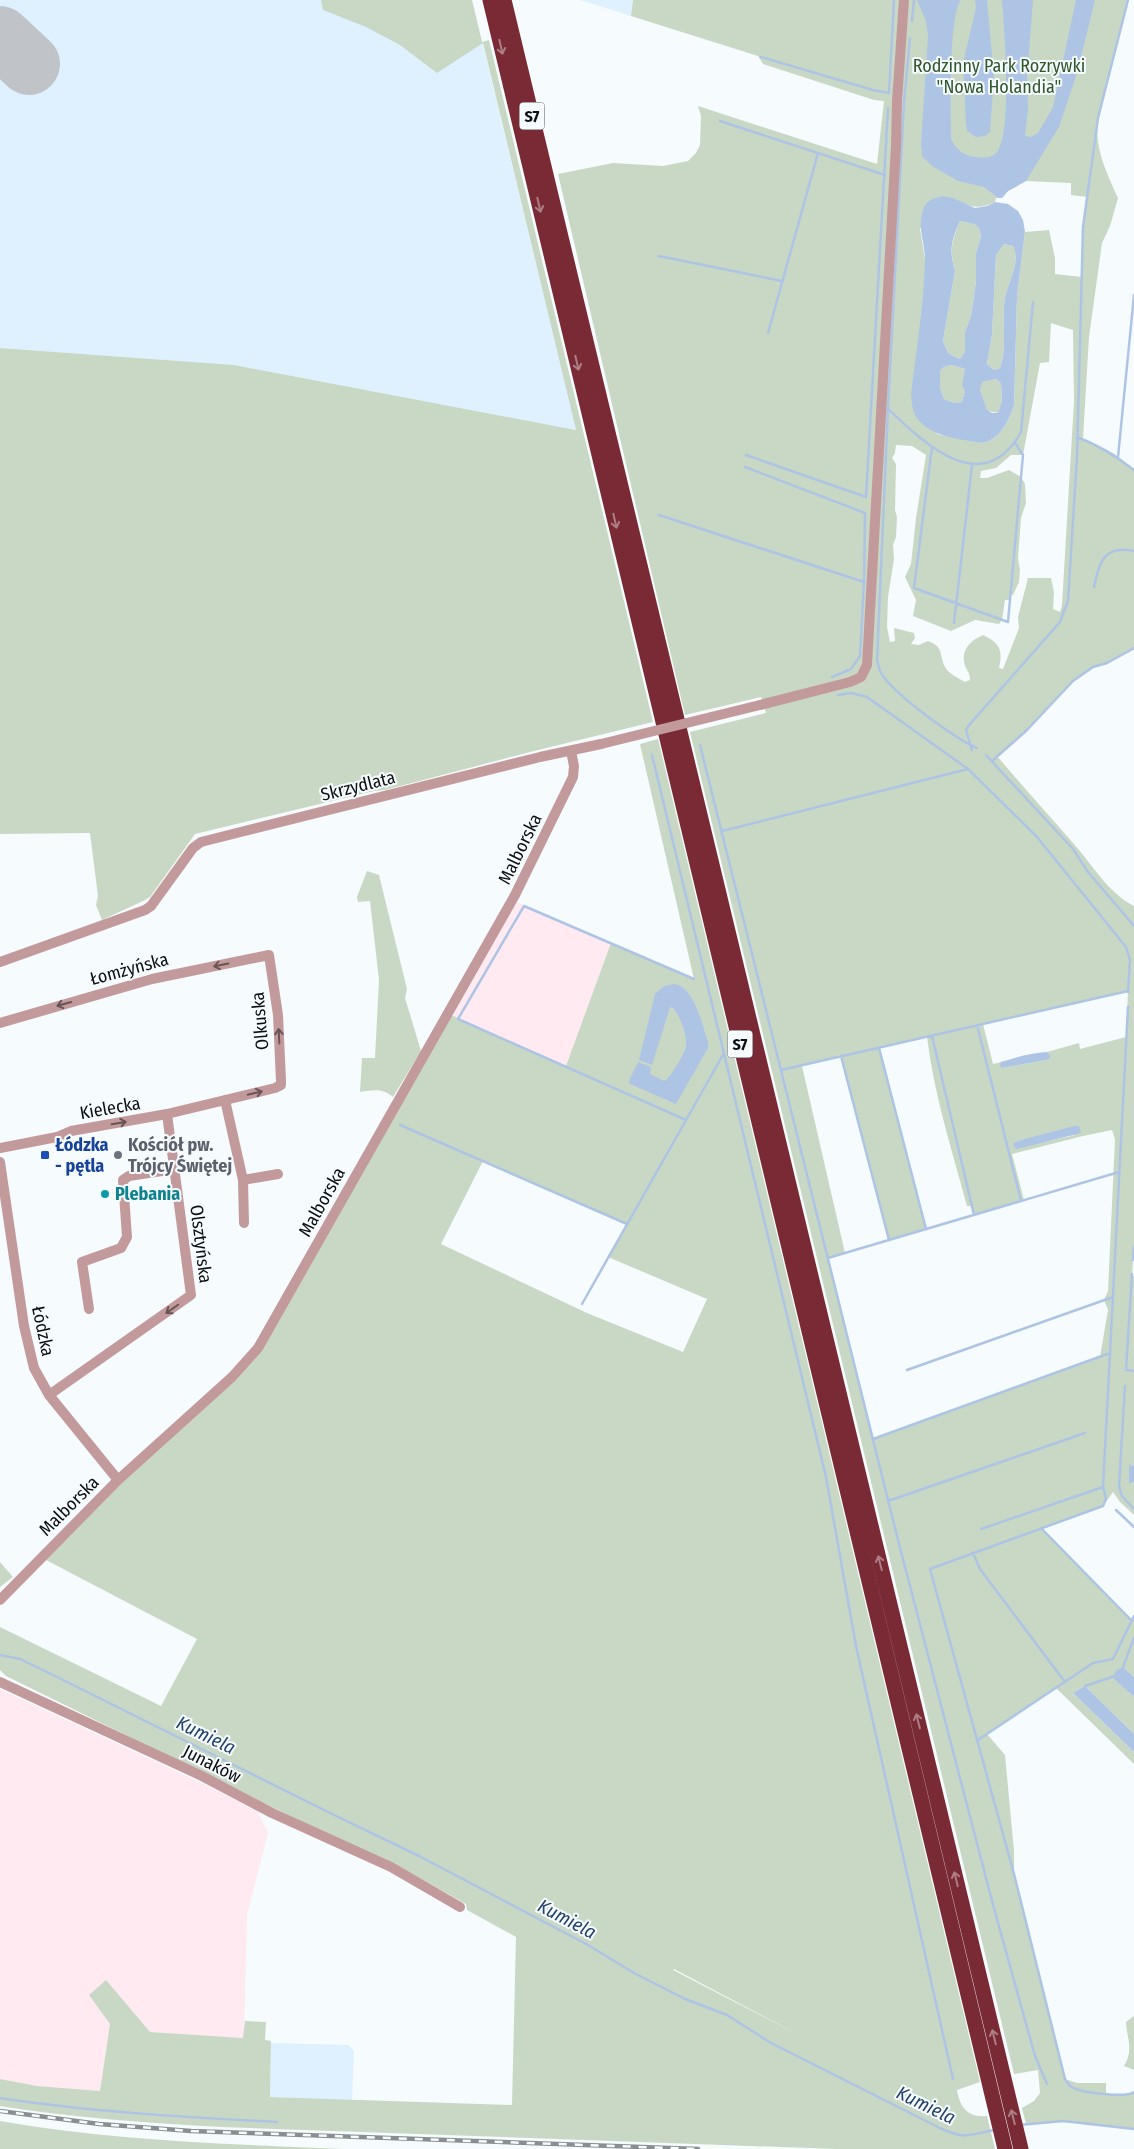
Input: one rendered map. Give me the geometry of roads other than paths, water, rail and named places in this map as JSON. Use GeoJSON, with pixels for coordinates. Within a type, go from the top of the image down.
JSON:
{"type":"FeatureCollection","features":[{"type":"Feature","properties":{"kind":"highway","name":"S7"},"geometry":{"type":"LineString","coordinates":[[490,0],[998,2087],[1021,2149]]}},
{"type":"Feature","properties":{"kind":"highway","name":"S7"},"geometry":{"type":"LineString","coordinates":[[504,0],[998,2087],[1005,2149]]}},
{"type":"Feature","properties":{"kind":"street","name":"Skrzydlata"},"geometry":{"type":"LineString","coordinates":[[0,962],[145,910],[151,906],[193,848],[201,842],[540,757],[760,705],[850,682],[861,677],[867,666],[904,0]]}},
{"type":"Feature","properties":{"kind":"street","name":"Malborska"},"geometry":{"type":"LineString","coordinates":[[0,1600],[118,1480],[232,1378],[258,1348],[515,896],[573,777],[574,766],[571,751]]}},
{"type":"Feature","properties":{"kind":"street","name":"Łomżyńska"},"geometry":{"type":"LineString","coordinates":[[0,1022],[152,978],[269,955]]}},
{"type":"Feature","properties":{"kind":"street","name":"Olkuska"},"geometry":{"type":"LineString","coordinates":[[269,955],[278,1014],[281,1085]]}},
{"type":"Feature","properties":{"kind":"street","name":"Kielecka"},"geometry":{"type":"LineString","coordinates":[[0,1148],[57,1137],[71,1131],[167,1114],[281,1085]]}},
{"type":"Feature","properties":{"kind":"street"},"geometry":{"type":"LineString","coordinates":[[225,1100],[243,1180],[244,1223]]}},
{"type":"Feature","properties":{"kind":"street","name":"Olsztyńska"},"geometry":{"type":"LineString","coordinates":[[48,1395],[191,1296],[167,1114]]}},
{"type":"Feature","properties":{"kind":"street","name":"Łódzka"},"geometry":{"type":"LineString","coordinates":[[0,1162],[27,1341],[34,1368],[48,1395],[118,1480]]}},
{"type":"Feature","properties":{"kind":"street"},"geometry":{"type":"LineString","coordinates":[[89,1309],[82,1262],[121,1248],[126,1237],[123,1180],[129,1176],[174,1170]]}},
{"type":"Feature","properties":{"kind":"street"},"geometry":{"type":"LineString","coordinates":[[243,1180],[278,1174]]}},
{"type":"Feature","properties":{"kind":"street","name":"Junaków"},"geometry":{"type":"LineString","coordinates":[[0,1682],[202,1776],[272,1814],[391,1866],[460,1907]]}},
{"type":"Feature","properties":{"kind":"water"},"geometry":{"type":"Polygon","coordinates":[[[917,0],[961,0],[954,25],[952,45],[951,139],[961,152],[982,158],[990,157],[996,153],[1001,143],[1004,126],[1006,80],[1002,0],[1033,0],[1025,136],[1031,137],[1038,133],[1053,107],[1076,0],[1095,0],[1077,73],[1059,127],[1026,181],[1008,191],[1002,198],[998,198],[984,187],[958,181],[932,166],[922,156],[921,144],[928,35],[926,21],[917,0]]]}},
{"type":"Feature","properties":{"kind":"water"},"geometry":{"type":"Polygon","coordinates":[[[975,0],[987,0],[994,77],[990,132],[985,136],[976,137],[967,131],[963,63],[976,8],[975,0]]]}},
{"type":"Feature","properties":{"kind":"water"},"geometry":{"type":"Polygon","coordinates":[[[943,196],[953,198],[975,208],[987,206],[995,202],[1008,204],[1018,211],[1023,220],[1025,232],[1017,297],[1014,406],[1006,424],[998,434],[994,438],[982,443],[945,436],[928,428],[915,415],[913,408],[911,395],[925,260],[921,216],[926,204],[943,196]],[[960,221],[952,251],[955,271],[943,341],[948,353],[960,359],[965,352],[965,332],[971,316],[976,281],[976,253],[981,237],[979,228],[974,224],[960,221]],[[1004,244],[996,255],[992,335],[987,364],[994,370],[1000,368],[1004,351],[1005,298],[1016,259],[1013,246],[1004,244]],[[952,365],[944,367],[940,371],[940,388],[944,399],[954,403],[962,402],[965,391],[962,385],[965,369],[952,365]],[[996,379],[982,382],[980,390],[987,410],[992,413],[998,413],[1002,400],[1001,384],[996,379]]]}},
{"type":"Feature","properties":{"kind":"water"},"geometry":{"type":"Polygon","coordinates":[[[674,984],[687,992],[692,999],[697,1008],[708,1042],[708,1048],[676,1104],[630,1084],[629,1081],[638,1062],[651,1067],[650,1074],[664,1081],[672,1073],[684,1053],[686,1041],[684,1031],[678,1016],[673,1008],[670,1007],[652,1065],[639,1060],[655,994],[664,986],[674,984]]]}},
{"type":"Feature","properties":{"kind":"water"},"geometry":{"type":"Polygon","coordinates":[[[1047,1052],[1050,1058],[1046,1060],[1002,1068],[1000,1066],[1001,1062],[1012,1058],[1047,1052]]]}},
{"type":"Feature","properties":{"kind":"water"},"geometry":{"type":"Polygon","coordinates":[[[1079,1126],[1081,1133],[1017,1149],[1014,1147],[1013,1143],[1021,1140],[1079,1126]]]}},
{"type":"Feature","properties":{"kind":"water"},"geometry":{"type":"Polygon","coordinates":[[[1129,1465],[1134,1466],[1134,1482],[1129,1483],[1129,1465]]]}},
{"type":"Feature","properties":{"kind":"water"},"geometry":{"type":"Polygon","coordinates":[[[1123,1667],[1134,1677],[1134,1697],[1112,1677],[1117,1670],[1123,1667]]]}},
{"type":"Feature","properties":{"kind":"water"},"geometry":{"type":"Polygon","coordinates":[[[1085,1686],[1134,1734],[1134,1752],[1073,1693],[1085,1686]]]}},
{"type":"Feature","properties":{"kind":"waterway"},"geometry":{"type":"LineString","coordinates":[[761,57],[889,93],[894,0]]}},
{"type":"Feature","properties":{"kind":"waterway"},"geometry":{"type":"LineString","coordinates":[[912,21],[914,0]]}},
{"type":"Feature","properties":{"kind":"waterway"},"geometry":{"type":"LineString","coordinates":[[972,750],[966,730],[1060,622],[1068,601],[1077,457],[1083,227],[1098,118],[1128,0]]}},
{"type":"Feature","properties":{"kind":"waterway"},"geometry":{"type":"LineString","coordinates":[[910,38],[904,102],[877,660],[880,671],[896,691],[924,714],[977,748]]}},
{"type":"Feature","properties":{"kind":"waterway"},"geometry":{"type":"LineString","coordinates":[[746,455],[866,497],[888,108]]}},
{"type":"Feature","properties":{"kind":"waterway"},"geometry":{"type":"LineString","coordinates":[[720,121],[885,175]]}},
{"type":"Feature","properties":{"kind":"waterway"},"geometry":{"type":"LineString","coordinates":[[768,333],[818,153]]}},
{"type":"Feature","properties":{"kind":"waterway"},"geometry":{"type":"LineString","coordinates":[[659,256],[782,281]]}},
{"type":"Feature","properties":{"kind":"waterway"},"geometry":{"type":"LineString","coordinates":[[1118,457],[1134,295]]}},
{"type":"Feature","properties":{"kind":"waterway"},"geometry":{"type":"LineString","coordinates":[[888,409],[936,450],[954,459],[972,464],[989,462],[1006,452],[1021,432],[1033,302]]}},
{"type":"Feature","properties":{"kind":"waterway"},"geometry":{"type":"LineString","coordinates":[[1077,437],[1107,451],[1134,470]]}},
{"type":"Feature","properties":{"kind":"waterway"},"geometry":{"type":"LineString","coordinates":[[932,447],[914,588],[1008,622],[1023,455],[1015,443]]}},
{"type":"Feature","properties":{"kind":"waterway"},"geometry":{"type":"LineString","coordinates":[[954,623],[972,465]]}},
{"type":"Feature","properties":{"kind":"waterway"},"geometry":{"type":"LineString","coordinates":[[745,467],[865,513],[860,656],[851,669],[832,677]]}},
{"type":"Feature","properties":{"kind":"waterway"},"geometry":{"type":"LineString","coordinates":[[659,515],[864,582]]}},
{"type":"Feature","properties":{"kind":"waterway"},"geometry":{"type":"LineString","coordinates":[[1094,587],[1101,563],[1109,553],[1124,550],[1134,551]]}},
{"type":"Feature","properties":{"kind":"waterway"},"geometry":{"type":"LineString","coordinates":[[992,761],[1027,730],[1073,681],[1093,667],[1107,663],[1134,648]]}},
{"type":"Feature","properties":{"kind":"waterway"},"geometry":{"type":"LineString","coordinates":[[838,695],[851,693],[867,697],[968,769],[1037,837],[1126,947],[1130,960],[1128,992]]}},
{"type":"Feature","properties":{"kind":"waterway"},"geometry":{"type":"LineString","coordinates":[[700,745],[897,1536],[992,1901],[1035,2056],[1047,2084]]}},
{"type":"Feature","properties":{"kind":"waterway"},"geometry":{"type":"LineString","coordinates":[[652,755],[826,1477],[856,1646],[953,2079]]}},
{"type":"Feature","properties":{"kind":"waterway"},"geometry":{"type":"LineString","coordinates":[[986,755],[1073,849],[1088,872],[1134,926]]}},
{"type":"Feature","properties":{"kind":"waterway"},"geometry":{"type":"LineString","coordinates":[[722,831],[968,769]]}},
{"type":"Feature","properties":{"kind":"waterway"},"geometry":{"type":"LineString","coordinates":[[686,1120],[458,1019],[524,906],[694,979]]}},
{"type":"Feature","properties":{"kind":"waterway"},"geometry":{"type":"LineString","coordinates":[[781,1070],[1128,991]]}},
{"type":"Feature","properties":{"kind":"waterway"},"geometry":{"type":"LineString","coordinates":[[1128,1007],[1103,1487],[1106,1499],[1103,1506],[930,1569],[1014,1874],[1065,2079],[1075,2089],[1092,2093],[1121,2095],[1134,2092]]}},
{"type":"Feature","properties":{"kind":"waterway"},"geometry":{"type":"LineString","coordinates":[[977,1025],[1021,1201]]}},
{"type":"Feature","properties":{"kind":"waterway"},"geometry":{"type":"LineString","coordinates":[[932,1036],[974,1215]]}},
{"type":"Feature","properties":{"kind":"waterway"},"geometry":{"type":"LineString","coordinates":[[879,1048],[926,1229]]}},
{"type":"Feature","properties":{"kind":"waterway"},"geometry":{"type":"LineString","coordinates":[[582,1304],[724,1053]]}},
{"type":"Feature","properties":{"kind":"waterway"},"geometry":{"type":"LineString","coordinates":[[841,1056],[889,1240]]}},
{"type":"Feature","properties":{"kind":"waterway"},"geometry":{"type":"LineString","coordinates":[[400,1125],[627,1224]]}},
{"type":"Feature","properties":{"kind":"waterway"},"geometry":{"type":"LineString","coordinates":[[828,1258],[1119,1172]]}},
{"type":"Feature","properties":{"kind":"waterway"},"geometry":{"type":"LineString","coordinates":[[1133,1260],[1134,1246]]}},
{"type":"Feature","properties":{"kind":"waterway"},"geometry":{"type":"LineString","coordinates":[[1132,1274],[1126,1370],[1134,1371]]}},
{"type":"Feature","properties":{"kind":"waterway"},"geometry":{"type":"LineString","coordinates":[[907,1370],[1113,1297]]}},
{"type":"Feature","properties":{"kind":"waterway"},"geometry":{"type":"LineString","coordinates":[[873,1439],[1110,1353]]}},
{"type":"Feature","properties":{"kind":"waterway"},"geometry":{"type":"LineString","coordinates":[[1125,1386],[1119,1486],[1122,1496],[1134,1509]]}},
{"type":"Feature","properties":{"kind":"waterway"},"geometry":{"type":"LineString","coordinates":[[888,1501],[1085,1433]]}},
{"type":"Feature","properties":{"kind":"waterway"},"geometry":{"type":"LineString","coordinates":[[981,1529],[1103,1487]]}},
{"type":"Feature","properties":{"kind":"waterway"},"geometry":{"type":"LineString","coordinates":[[1116,1510],[1134,1527]]}},
{"type":"Feature","properties":{"kind":"waterway"},"geometry":{"type":"LineString","coordinates":[[1041,1528],[1132,1621]]}},
{"type":"Feature","properties":{"kind":"waterway"},"geometry":{"type":"LineString","coordinates":[[973,1553],[980,1569],[1065,1682]]}},
{"type":"Feature","properties":{"kind":"waterway"},"geometry":{"type":"LineString","coordinates":[[978,1740],[1093,1663],[1113,1659],[1134,1616]]}},
{"type":"Feature","properties":{"kind":"waterway"},"geometry":{"type":"LineString","coordinates":[[1123,1667],[1134,1638]]}},
{"type":"Feature","properties":{"kind":"waterway","name":"Kumiela"},"geometry":{"type":"LineString","coordinates":[[0,1655],[20,1659],[419,1856],[588,1945],[634,1973],[685,1999],[727,2015],[771,2043],[940,2128],[962,2135],[972,2135],[994,2130]]}},
{"type":"Feature","properties":{"kind":"waterway"},"geometry":{"type":"LineString","coordinates":[[1085,1686],[1112,1677]]}},
{"type":"Feature","properties":{"kind":"waterway"},"geometry":{"type":"LineString","coordinates":[[0,2098],[173,2116],[277,2122]]}},
{"type":"Feature","properties":{"kind":"waterway","name":"Kumiela"},"geometry":{"type":"LineString","coordinates":[[1019,2125],[1063,2121],[1134,2129]]}},
{"type":"Feature","properties":{"kind":"railway"},"geometry":{"type":"LineString","coordinates":[[0,2111],[99,2124],[191,2131],[698,2149]]}},
{"type":"Feature","properties":{"kind":"place","name":"Łódzka - pętla"},"geometry":{"type":"Point","coordinates":[45,1155]}},
{"type":"Feature","properties":{"kind":"place","name":"Kościół pw. Trójcy Świętej"},"geometry":{"type":"Point","coordinates":[118,1155]}},
{"type":"Feature","properties":{"kind":"place","name":"Plebania"},"geometry":{"type":"Point","coordinates":[105,1194]}},
{"type":"Feature","properties":{"kind":"park label","name":"Rodzinny Park Rozrywki \"Nowa Holandia\""},"geometry":{"type":"Point","coordinates":[999,76]}}]}
